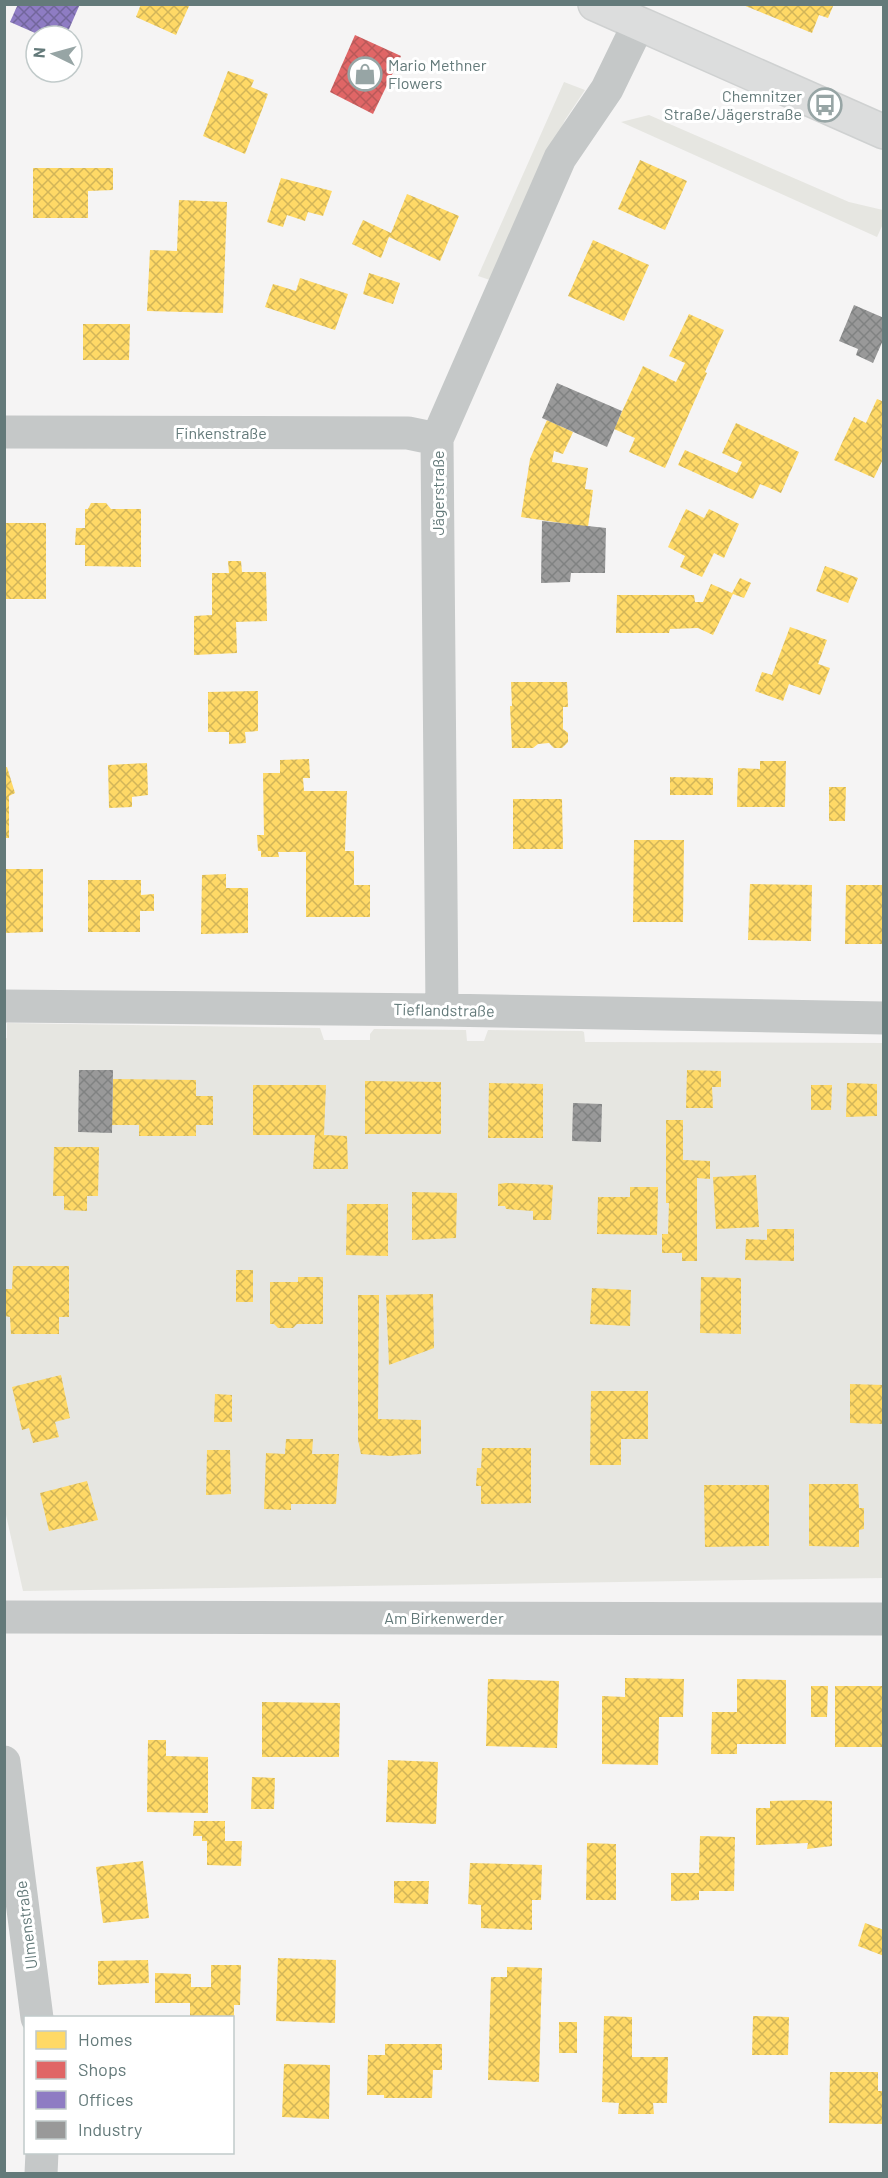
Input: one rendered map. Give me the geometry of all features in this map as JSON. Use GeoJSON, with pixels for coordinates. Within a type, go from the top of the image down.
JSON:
{"type":"FeatureCollection","features":[{"type":"Feature","properties":{"kind":"main road"},"geometry":{"type":"LineString","coordinates":[[595,4],[884,132]]}},
{"type":"Feature","properties":{"kind":"street","name":"Jägerstraße"},"geometry":{"type":"LineString","coordinates":[[442,1010],[437,439],[560,158],[607,89],[639,23]]}},
{"type":"Feature","properties":{"kind":"street","name":"Finkenstraße"},"geometry":{"type":"LineString","coordinates":[[4,432],[408,433],[437,439]]}},
{"type":"Feature","properties":{"kind":"street","name":"Tieflandstraße"},"geometry":{"type":"LineString","coordinates":[[4,1006],[442,1010],[884,1018]]}},
{"type":"Feature","properties":{"kind":"street","name":"Am Birkenwerder"},"geometry":{"type":"LineString","coordinates":[[4,1617],[884,1619]]}},
{"type":"Feature","properties":{"kind":"street","name":"Ulmenstraße"},"geometry":{"type":"LineString","coordinates":[[4,1762],[37,2016]]}},
{"type":"Feature","properties":{"kind":"street"},"geometry":{"type":"LineString","coordinates":[[41,2174],[42,2154]]}},
{"type":"Feature","properties":{"kind":"shaded area"},"geometry":{"type":"Polygon","coordinates":[[[564,82],[585,90],[565,120],[490,280],[478,276],[564,82]]]}},
{"type":"Feature","properties":{"kind":"shaded area"},"geometry":{"type":"Polygon","coordinates":[[[649,115],[849,202],[883,210],[883,224],[877,237],[621,122],[649,115]]]}},
{"type":"Feature","properties":{"kind":"shaded area"},"geometry":{"type":"Polygon","coordinates":[[[7,1023],[320,1028],[324,1040],[370,1040],[370,1034],[374,1029],[466,1030],[467,1041],[484,1041],[488,1030],[582,1031],[585,1042],[883,1043],[883,1578],[23,1591],[4,1506],[4,1039],[7,1038],[7,1023]]]}},
{"type":"Feature","properties":{"kind":"building: Homes"},"geometry":{"type":"Polygon","coordinates":[[[141,4],[190,4],[176,35],[136,17],[141,4]]]}},
{"type":"Feature","properties":{"kind":"building: Homes"},"geometry":{"type":"Polygon","coordinates":[[[834,4],[828,18],[819,15],[812,33],[743,5],[834,4]]]}},
{"type":"Feature","properties":{"kind":"building: Homes"},"geometry":{"type":"Polygon","coordinates":[[[228,71],[254,80],[251,87],[268,94],[245,154],[203,136],[228,71]]]}},
{"type":"Feature","properties":{"kind":"building: Homes"},"geometry":{"type":"Polygon","coordinates":[[[640,160],[687,181],[665,230],[618,209],[640,160]]]}},
{"type":"Feature","properties":{"kind":"building: Homes"},"geometry":{"type":"Polygon","coordinates":[[[33,168],[113,168],[113,190],[88,191],[88,218],[33,218],[33,168]]]}},
{"type":"Feature","properties":{"kind":"building: Homes"},"geometry":{"type":"Polygon","coordinates":[[[281,178],[332,191],[323,216],[308,212],[305,221],[287,215],[283,227],[267,222],[281,178]]]}},
{"type":"Feature","properties":{"kind":"building: Homes"},"geometry":{"type":"Polygon","coordinates":[[[407,194],[459,216],[440,261],[389,237],[381,258],[352,244],[363,220],[391,233],[407,194]]]}},
{"type":"Feature","properties":{"kind":"building: Homes"},"geometry":{"type":"Polygon","coordinates":[[[179,200],[227,202],[223,313],[147,311],[150,250],[177,251],[179,200]]]}},
{"type":"Feature","properties":{"kind":"building: Homes"},"geometry":{"type":"Polygon","coordinates":[[[593,240],[649,265],[624,321],[568,296],[593,240]]]}},
{"type":"Feature","properties":{"kind":"building: Homes"},"geometry":{"type":"Polygon","coordinates":[[[369,273],[400,283],[393,304],[363,294],[369,273]]]}},
{"type":"Feature","properties":{"kind":"building: Homes"},"geometry":{"type":"Polygon","coordinates":[[[300,278],[348,294],[335,330],[265,307],[273,284],[296,291],[300,278]]]}},
{"type":"Feature","properties":{"kind":"building: Homes"},"geometry":{"type":"Polygon","coordinates":[[[689,314],[724,330],[665,468],[629,452],[635,438],[614,429],[643,366],[676,382],[685,363],[669,356],[689,314]]]}},
{"type":"Feature","properties":{"kind":"building: Homes"},"geometry":{"type":"Polygon","coordinates":[[[83,324],[130,324],[129,360],[83,360],[83,324]]]}},
{"type":"Feature","properties":{"kind":"building: Homes"},"geometry":{"type":"Polygon","coordinates":[[[877,399],[884,402],[884,457],[874,478],[834,460],[854,417],[866,423],[877,399]]]}},
{"type":"Feature","properties":{"kind":"building: Homes"},"geometry":{"type":"Polygon","coordinates":[[[547,420],[573,432],[563,454],[554,451],[552,462],[588,468],[585,489],[593,490],[588,527],[521,517],[530,459],[547,420]]]}},
{"type":"Feature","properties":{"kind":"building: Homes"},"geometry":{"type":"Polygon","coordinates":[[[736,423],[799,452],[781,493],[760,484],[753,499],[678,465],[685,450],[737,473],[742,462],[722,453],[736,423]]]}},
{"type":"Feature","properties":{"kind":"building: Homes"},"geometry":{"type":"Polygon","coordinates":[[[91,503],[106,503],[111,509],[141,509],[141,567],[85,566],[85,545],[75,545],[76,528],[85,528],[85,509],[88,509],[91,503]]]}},
{"type":"Feature","properties":{"kind":"building: Homes"},"geometry":{"type":"Polygon","coordinates":[[[686,509],[704,518],[709,509],[739,524],[724,558],[714,553],[702,577],[680,567],[685,556],[668,547],[686,509]]]}},
{"type":"Feature","properties":{"kind":"building: Homes"},"geometry":{"type":"Polygon","coordinates":[[[4,523],[46,523],[46,599],[4,599],[4,523]]]}},
{"type":"Feature","properties":{"kind":"building: Homes"},"geometry":{"type":"Polygon","coordinates":[[[228,561],[241,561],[242,572],[266,572],[267,621],[236,622],[237,653],[194,655],[194,616],[212,615],[212,573],[229,573],[228,561]]]}},
{"type":"Feature","properties":{"kind":"building: Homes"},"geometry":{"type":"Polygon","coordinates":[[[825,566],[858,578],[848,603],[816,591],[825,566]]]}},
{"type":"Feature","properties":{"kind":"building: Homes"},"geometry":{"type":"Polygon","coordinates":[[[740,578],[751,583],[744,598],[733,594],[713,635],[698,628],[670,629],[669,633],[616,633],[617,595],[694,595],[695,602],[703,602],[711,584],[732,593],[740,578]]]}},
{"type":"Feature","properties":{"kind":"building: Homes"},"geometry":{"type":"Polygon","coordinates":[[[790,627],[827,640],[818,664],[830,668],[820,695],[789,684],[783,701],[755,691],[762,672],[772,675],[790,627]]]}},
{"type":"Feature","properties":{"kind":"building: Homes"},"geometry":{"type":"Polygon","coordinates":[[[511,682],[567,682],[568,707],[563,707],[563,729],[568,733],[568,742],[562,748],[554,748],[549,743],[538,744],[533,748],[512,748],[511,682]]]}},
{"type":"Feature","properties":{"kind":"building: Homes"},"geometry":{"type":"Polygon","coordinates":[[[258,691],[258,731],[245,732],[246,743],[229,744],[229,732],[208,732],[208,692],[258,691]]]}},
{"type":"Feature","properties":{"kind":"building: Homes"},"geometry":{"type":"Polygon","coordinates":[[[309,759],[310,778],[303,778],[304,791],[347,791],[345,851],[354,851],[354,885],[370,885],[370,917],[306,917],[306,852],[278,852],[279,857],[261,857],[261,851],[258,851],[257,835],[264,835],[263,773],[280,773],[280,760],[309,759]]]}},
{"type":"Feature","properties":{"kind":"building: Homes"},"geometry":{"type":"Polygon","coordinates":[[[760,761],[786,761],[785,807],[737,807],[738,768],[760,769],[760,761]]]}},
{"type":"Feature","properties":{"kind":"building: Homes"},"geometry":{"type":"Polygon","coordinates":[[[147,763],[148,795],[132,797],[132,807],[109,808],[108,765],[147,763]]]}},
{"type":"Feature","properties":{"kind":"building: Homes"},"geometry":{"type":"Polygon","coordinates":[[[4,767],[7,767],[15,793],[9,796],[9,838],[4,838],[4,767]]]}},
{"type":"Feature","properties":{"kind":"building: Homes"},"geometry":{"type":"Polygon","coordinates":[[[670,777],[713,778],[713,795],[670,795],[670,777]]]}},
{"type":"Feature","properties":{"kind":"building: Homes"},"geometry":{"type":"Polygon","coordinates":[[[829,787],[846,787],[845,821],[829,821],[829,787]]]}},
{"type":"Feature","properties":{"kind":"building: Homes"},"geometry":{"type":"Polygon","coordinates":[[[513,799],[562,799],[563,849],[513,849],[513,799]]]}},
{"type":"Feature","properties":{"kind":"building: Homes"},"geometry":{"type":"Polygon","coordinates":[[[634,840],[684,840],[683,922],[633,922],[634,840]]]}},
{"type":"Feature","properties":{"kind":"building: Homes"},"geometry":{"type":"Polygon","coordinates":[[[4,869],[43,869],[43,932],[4,933],[4,869]]]}},
{"type":"Feature","properties":{"kind":"building: Homes"},"geometry":{"type":"Polygon","coordinates":[[[226,874],[226,888],[248,888],[248,933],[201,934],[202,875],[226,874]]]}},
{"type":"Feature","properties":{"kind":"building: Homes"},"geometry":{"type":"Polygon","coordinates":[[[88,880],[141,880],[141,895],[154,894],[154,911],[140,911],[140,932],[88,932],[88,880]]]}},
{"type":"Feature","properties":{"kind":"building: Homes"},"geometry":{"type":"Polygon","coordinates":[[[750,884],[812,885],[811,941],[748,940],[750,884]]]}},
{"type":"Feature","properties":{"kind":"building: Homes"},"geometry":{"type":"Polygon","coordinates":[[[846,885],[884,885],[884,944],[845,944],[846,885]]]}},
{"type":"Feature","properties":{"kind":"building: Homes"},"geometry":{"type":"Polygon","coordinates":[[[687,1070],[721,1071],[721,1087],[712,1087],[713,1108],[686,1108],[687,1070]]]}},
{"type":"Feature","properties":{"kind":"building: Homes"},"geometry":{"type":"Polygon","coordinates":[[[113,1079],[196,1080],[196,1096],[213,1096],[213,1125],[196,1125],[196,1136],[139,1136],[139,1125],[112,1125],[113,1079]]]}},
{"type":"Feature","properties":{"kind":"building: Homes"},"geometry":{"type":"Polygon","coordinates":[[[365,1081],[441,1082],[441,1134],[365,1134],[365,1081]]]}},
{"type":"Feature","properties":{"kind":"building: Homes"},"geometry":{"type":"Polygon","coordinates":[[[489,1083],[543,1084],[543,1138],[488,1138],[489,1083]]]}},
{"type":"Feature","properties":{"kind":"building: Homes"},"geometry":{"type":"Polygon","coordinates":[[[847,1083],[877,1084],[877,1116],[846,1117],[847,1083]]]}},
{"type":"Feature","properties":{"kind":"building: Homes"},"geometry":{"type":"Polygon","coordinates":[[[253,1085],[326,1085],[324,1135],[347,1136],[348,1169],[313,1169],[315,1135],[253,1135],[253,1085]]]}},
{"type":"Feature","properties":{"kind":"building: Homes"},"geometry":{"type":"Polygon","coordinates":[[[811,1085],[832,1085],[831,1110],[811,1110],[811,1085]]]}},
{"type":"Feature","properties":{"kind":"building: Homes"},"geometry":{"type":"Polygon","coordinates":[[[666,1120],[683,1120],[683,1160],[710,1161],[710,1179],[697,1178],[697,1261],[682,1261],[682,1253],[662,1253],[662,1234],[668,1234],[669,1203],[666,1203],[666,1120]]]}},
{"type":"Feature","properties":{"kind":"building: Homes"},"geometry":{"type":"Polygon","coordinates":[[[54,1147],[99,1147],[98,1196],[87,1196],[87,1211],[64,1210],[64,1196],[53,1196],[54,1147]]]}},
{"type":"Feature","properties":{"kind":"building: Homes"},"geometry":{"type":"Polygon","coordinates":[[[756,1175],[759,1227],[716,1229],[713,1177],[756,1175]]]}},
{"type":"Feature","properties":{"kind":"building: Homes"},"geometry":{"type":"Polygon","coordinates":[[[498,1184],[553,1185],[551,1220],[533,1220],[533,1211],[506,1209],[505,1206],[498,1206],[498,1184]]]}},
{"type":"Feature","properties":{"kind":"building: Homes"},"geometry":{"type":"Polygon","coordinates":[[[630,1187],[658,1187],[657,1235],[597,1234],[598,1197],[630,1197],[630,1187]]]}},
{"type":"Feature","properties":{"kind":"building: Homes"},"geometry":{"type":"Polygon","coordinates":[[[412,1192],[457,1193],[456,1238],[412,1240],[412,1192]]]}},
{"type":"Feature","properties":{"kind":"building: Homes"},"geometry":{"type":"Polygon","coordinates":[[[347,1204],[388,1204],[388,1256],[346,1255],[347,1204]]]}},
{"type":"Feature","properties":{"kind":"building: Homes"},"geometry":{"type":"Polygon","coordinates":[[[767,1229],[794,1229],[794,1261],[745,1260],[746,1239],[767,1240],[767,1229]]]}},
{"type":"Feature","properties":{"kind":"building: Homes"},"geometry":{"type":"Polygon","coordinates":[[[13,1266],[69,1266],[69,1317],[59,1317],[59,1334],[11,1334],[10,1317],[4,1316],[4,1289],[12,1289],[13,1266]]]}},
{"type":"Feature","properties":{"kind":"building: Homes"},"geometry":{"type":"Polygon","coordinates":[[[236,1270],[253,1270],[253,1302],[236,1302],[236,1270]]]}},
{"type":"Feature","properties":{"kind":"building: Homes"},"geometry":{"type":"Polygon","coordinates":[[[298,1277],[323,1277],[323,1324],[297,1324],[293,1328],[278,1328],[270,1324],[270,1282],[298,1282],[298,1277]]]}},
{"type":"Feature","properties":{"kind":"building: Homes"},"geometry":{"type":"Polygon","coordinates":[[[701,1277],[741,1278],[741,1334],[700,1333],[701,1277]]]}},
{"type":"Feature","properties":{"kind":"building: Homes"},"geometry":{"type":"Polygon","coordinates":[[[592,1288],[631,1290],[630,1326],[590,1324],[592,1288]]]}},
{"type":"Feature","properties":{"kind":"building: Homes"},"geometry":{"type":"Polygon","coordinates":[[[433,1294],[434,1348],[389,1365],[386,1295],[433,1294]]]}},
{"type":"Feature","properties":{"kind":"building: Homes"},"geometry":{"type":"Polygon","coordinates":[[[358,1295],[379,1295],[378,1419],[421,1420],[421,1454],[390,1456],[361,1454],[358,1440],[358,1295]]]}},
{"type":"Feature","properties":{"kind":"building: Homes"},"geometry":{"type":"Polygon","coordinates":[[[61,1375],[70,1418],[55,1422],[59,1437],[33,1443],[29,1428],[22,1430],[12,1387],[61,1375]]]}},
{"type":"Feature","properties":{"kind":"building: Homes"},"geometry":{"type":"Polygon","coordinates":[[[850,1384],[884,1385],[884,1424],[850,1423],[850,1384]]]}},
{"type":"Feature","properties":{"kind":"building: Homes"},"geometry":{"type":"Polygon","coordinates":[[[591,1391],[648,1391],[648,1439],[621,1439],[621,1465],[590,1465],[591,1391]]]}},
{"type":"Feature","properties":{"kind":"building: Homes"},"geometry":{"type":"Polygon","coordinates":[[[215,1394],[232,1395],[232,1422],[214,1422],[215,1394]]]}},
{"type":"Feature","properties":{"kind":"building: Homes"},"geometry":{"type":"Polygon","coordinates":[[[286,1439],[313,1439],[312,1454],[339,1454],[336,1504],[291,1504],[291,1510],[264,1509],[266,1453],[285,1454],[286,1439]]]}},
{"type":"Feature","properties":{"kind":"building: Homes"},"geometry":{"type":"Polygon","coordinates":[[[482,1448],[531,1448],[531,1503],[481,1504],[481,1486],[476,1486],[477,1468],[481,1468],[482,1448]]]}},
{"type":"Feature","properties":{"kind":"building: Homes"},"geometry":{"type":"Polygon","coordinates":[[[207,1450],[230,1450],[231,1494],[206,1495],[207,1450]]]}},
{"type":"Feature","properties":{"kind":"building: Homes"},"geometry":{"type":"Polygon","coordinates":[[[87,1481],[98,1520],[49,1531],[40,1493],[87,1481]]]}},
{"type":"Feature","properties":{"kind":"building: Homes"},"geometry":{"type":"Polygon","coordinates":[[[809,1484],[858,1484],[859,1508],[864,1508],[864,1529],[859,1530],[859,1547],[809,1546],[809,1484]]]}},
{"type":"Feature","properties":{"kind":"building: Homes"},"geometry":{"type":"Polygon","coordinates":[[[704,1485],[769,1485],[769,1546],[705,1547],[704,1485]]]}},
{"type":"Feature","properties":{"kind":"building: Homes"},"geometry":{"type":"Polygon","coordinates":[[[625,1678],[684,1679],[683,1717],[659,1717],[658,1765],[602,1764],[602,1696],[625,1697],[625,1678]]]}},
{"type":"Feature","properties":{"kind":"building: Homes"},"geometry":{"type":"Polygon","coordinates":[[[488,1679],[559,1681],[557,1748],[486,1746],[488,1679]]]}},
{"type":"Feature","properties":{"kind":"building: Homes"},"geometry":{"type":"Polygon","coordinates":[[[737,1679],[786,1680],[786,1744],[737,1744],[737,1754],[711,1754],[712,1712],[737,1712],[737,1679]]]}},
{"type":"Feature","properties":{"kind":"building: Homes"},"geometry":{"type":"Polygon","coordinates":[[[811,1686],[828,1686],[827,1717],[811,1717],[811,1686]]]}},
{"type":"Feature","properties":{"kind":"building: Homes"},"geometry":{"type":"Polygon","coordinates":[[[835,1686],[884,1686],[884,1747],[835,1747],[835,1686]]]}},
{"type":"Feature","properties":{"kind":"building: Homes"},"geometry":{"type":"Polygon","coordinates":[[[262,1702],[340,1703],[339,1757],[262,1757],[262,1702]]]}},
{"type":"Feature","properties":{"kind":"building: Homes"},"geometry":{"type":"Polygon","coordinates":[[[148,1740],[166,1740],[166,1756],[208,1757],[208,1813],[147,1812],[148,1740]]]}},
{"type":"Feature","properties":{"kind":"building: Homes"},"geometry":{"type":"Polygon","coordinates":[[[388,1760],[438,1762],[436,1824],[386,1822],[388,1760]]]}},
{"type":"Feature","properties":{"kind":"building: Homes"},"geometry":{"type":"Polygon","coordinates":[[[252,1777],[275,1778],[274,1809],[251,1809],[252,1777]]]}},
{"type":"Feature","properties":{"kind":"building: Homes"},"geometry":{"type":"Polygon","coordinates":[[[770,1801],[832,1801],[832,1846],[807,1849],[808,1843],[756,1845],[756,1808],[770,1808],[770,1801]]]}},
{"type":"Feature","properties":{"kind":"building: Homes"},"geometry":{"type":"Polygon","coordinates":[[[194,1821],[225,1821],[225,1841],[242,1841],[241,1866],[207,1865],[207,1841],[202,1841],[202,1836],[193,1836],[194,1821]]]}},
{"type":"Feature","properties":{"kind":"building: Homes"},"geometry":{"type":"Polygon","coordinates":[[[700,1836],[735,1837],[734,1891],[699,1891],[699,1900],[671,1901],[671,1873],[699,1873],[700,1836]]]}},
{"type":"Feature","properties":{"kind":"building: Homes"},"geometry":{"type":"Polygon","coordinates":[[[587,1843],[616,1844],[616,1900],[586,1900],[587,1843]]]}},
{"type":"Feature","properties":{"kind":"building: Homes"},"geometry":{"type":"Polygon","coordinates":[[[143,1861],[149,1918],[103,1923],[96,1867],[143,1861]]]}},
{"type":"Feature","properties":{"kind":"building: Homes"},"geometry":{"type":"Polygon","coordinates":[[[470,1863],[542,1865],[541,1900],[532,1900],[532,1930],[481,1928],[481,1905],[468,1904],[470,1863]]]}},
{"type":"Feature","properties":{"kind":"building: Homes"},"geometry":{"type":"Polygon","coordinates":[[[394,1881],[429,1881],[428,1904],[394,1903],[394,1881]]]}},
{"type":"Feature","properties":{"kind":"building: Homes"},"geometry":{"type":"Polygon","coordinates":[[[865,1923],[884,1930],[884,1956],[858,1946],[865,1923]]]}},
{"type":"Feature","properties":{"kind":"building: Homes"},"geometry":{"type":"Polygon","coordinates":[[[278,1958],[336,1960],[335,2023],[276,2021],[278,1958]]]}},
{"type":"Feature","properties":{"kind":"building: Homes"},"geometry":{"type":"Polygon","coordinates":[[[148,1960],[149,1983],[98,1985],[98,1961],[148,1960]]]}},
{"type":"Feature","properties":{"kind":"building: Homes"},"geometry":{"type":"Polygon","coordinates":[[[211,1965],[241,1965],[240,2005],[234,2005],[234,2016],[190,2016],[190,2003],[155,2003],[155,1973],[191,1974],[191,1987],[211,1987],[211,1965]]]}},
{"type":"Feature","properties":{"kind":"building: Homes"},"geometry":{"type":"Polygon","coordinates":[[[507,1967],[542,1968],[539,2082],[488,2080],[491,1977],[507,1977],[507,1967]]]}},
{"type":"Feature","properties":{"kind":"building: Homes"},"geometry":{"type":"Polygon","coordinates":[[[604,2016],[632,2017],[632,2057],[668,2057],[667,2103],[653,2103],[654,2114],[618,2114],[619,2103],[602,2102],[604,2016]]]}},
{"type":"Feature","properties":{"kind":"building: Homes"},"geometry":{"type":"Polygon","coordinates":[[[753,2016],[789,2017],[788,2055],[752,2055],[753,2016]]]}},
{"type":"Feature","properties":{"kind":"building: Homes"},"geometry":{"type":"Polygon","coordinates":[[[559,2022],[577,2022],[577,2053],[559,2053],[559,2022]]]}},
{"type":"Feature","properties":{"kind":"building: Homes"},"geometry":{"type":"Polygon","coordinates":[[[385,2044],[442,2044],[442,2070],[433,2070],[432,2098],[384,2098],[384,2095],[367,2095],[368,2055],[385,2055],[385,2044]]]}},
{"type":"Feature","properties":{"kind":"building: Homes"},"geometry":{"type":"Polygon","coordinates":[[[284,2064],[330,2065],[329,2119],[282,2117],[284,2064]]]}},
{"type":"Feature","properties":{"kind":"building: Homes"},"geometry":{"type":"Polygon","coordinates":[[[830,2072],[878,2072],[878,2091],[883,2091],[883,2124],[829,2123],[830,2072]]]}},
{"type":"Feature","properties":{"kind":"building: Shops","name":"Mario Methner Flowers"},"geometry":{"type":"Polygon","coordinates":[[[355,35],[401,56],[373,114],[330,92],[355,35]]]}},
{"type":"Feature","properties":{"kind":"building: Offices"},"geometry":{"type":"Polygon","coordinates":[[[18,4],[80,4],[71,24],[24,24],[24,28],[10,22],[18,4]]]}},
{"type":"Feature","properties":{"kind":"building: Industry"},"geometry":{"type":"Polygon","coordinates":[[[854,305],[884,318],[884,338],[873,363],[856,355],[858,349],[839,341],[854,305]]]}},
{"type":"Feature","properties":{"kind":"building: Industry"},"geometry":{"type":"Polygon","coordinates":[[[557,383],[622,411],[607,447],[542,418],[557,383]]]}},
{"type":"Feature","properties":{"kind":"building: Industry"},"geometry":{"type":"Polygon","coordinates":[[[542,521],[606,528],[605,573],[571,573],[570,582],[541,583],[542,521]]]}},
{"type":"Feature","properties":{"kind":"building: Industry"},"geometry":{"type":"Polygon","coordinates":[[[79,1070],[113,1070],[112,1133],[78,1132],[79,1070]]]}},
{"type":"Feature","properties":{"kind":"building: Industry"},"geometry":{"type":"Polygon","coordinates":[[[573,1103],[602,1104],[601,1142],[572,1141],[573,1103]]]}},
{"type":"Feature","properties":{"kind":"place","name":"Mario Methner Flowers"},"geometry":{"type":"Point","coordinates":[365,74]}},
{"type":"Feature","properties":{"kind":"place","name":"Chemnitzer Straße/Jägerstraße"},"geometry":{"type":"Point","coordinates":[825,105]}}]}
